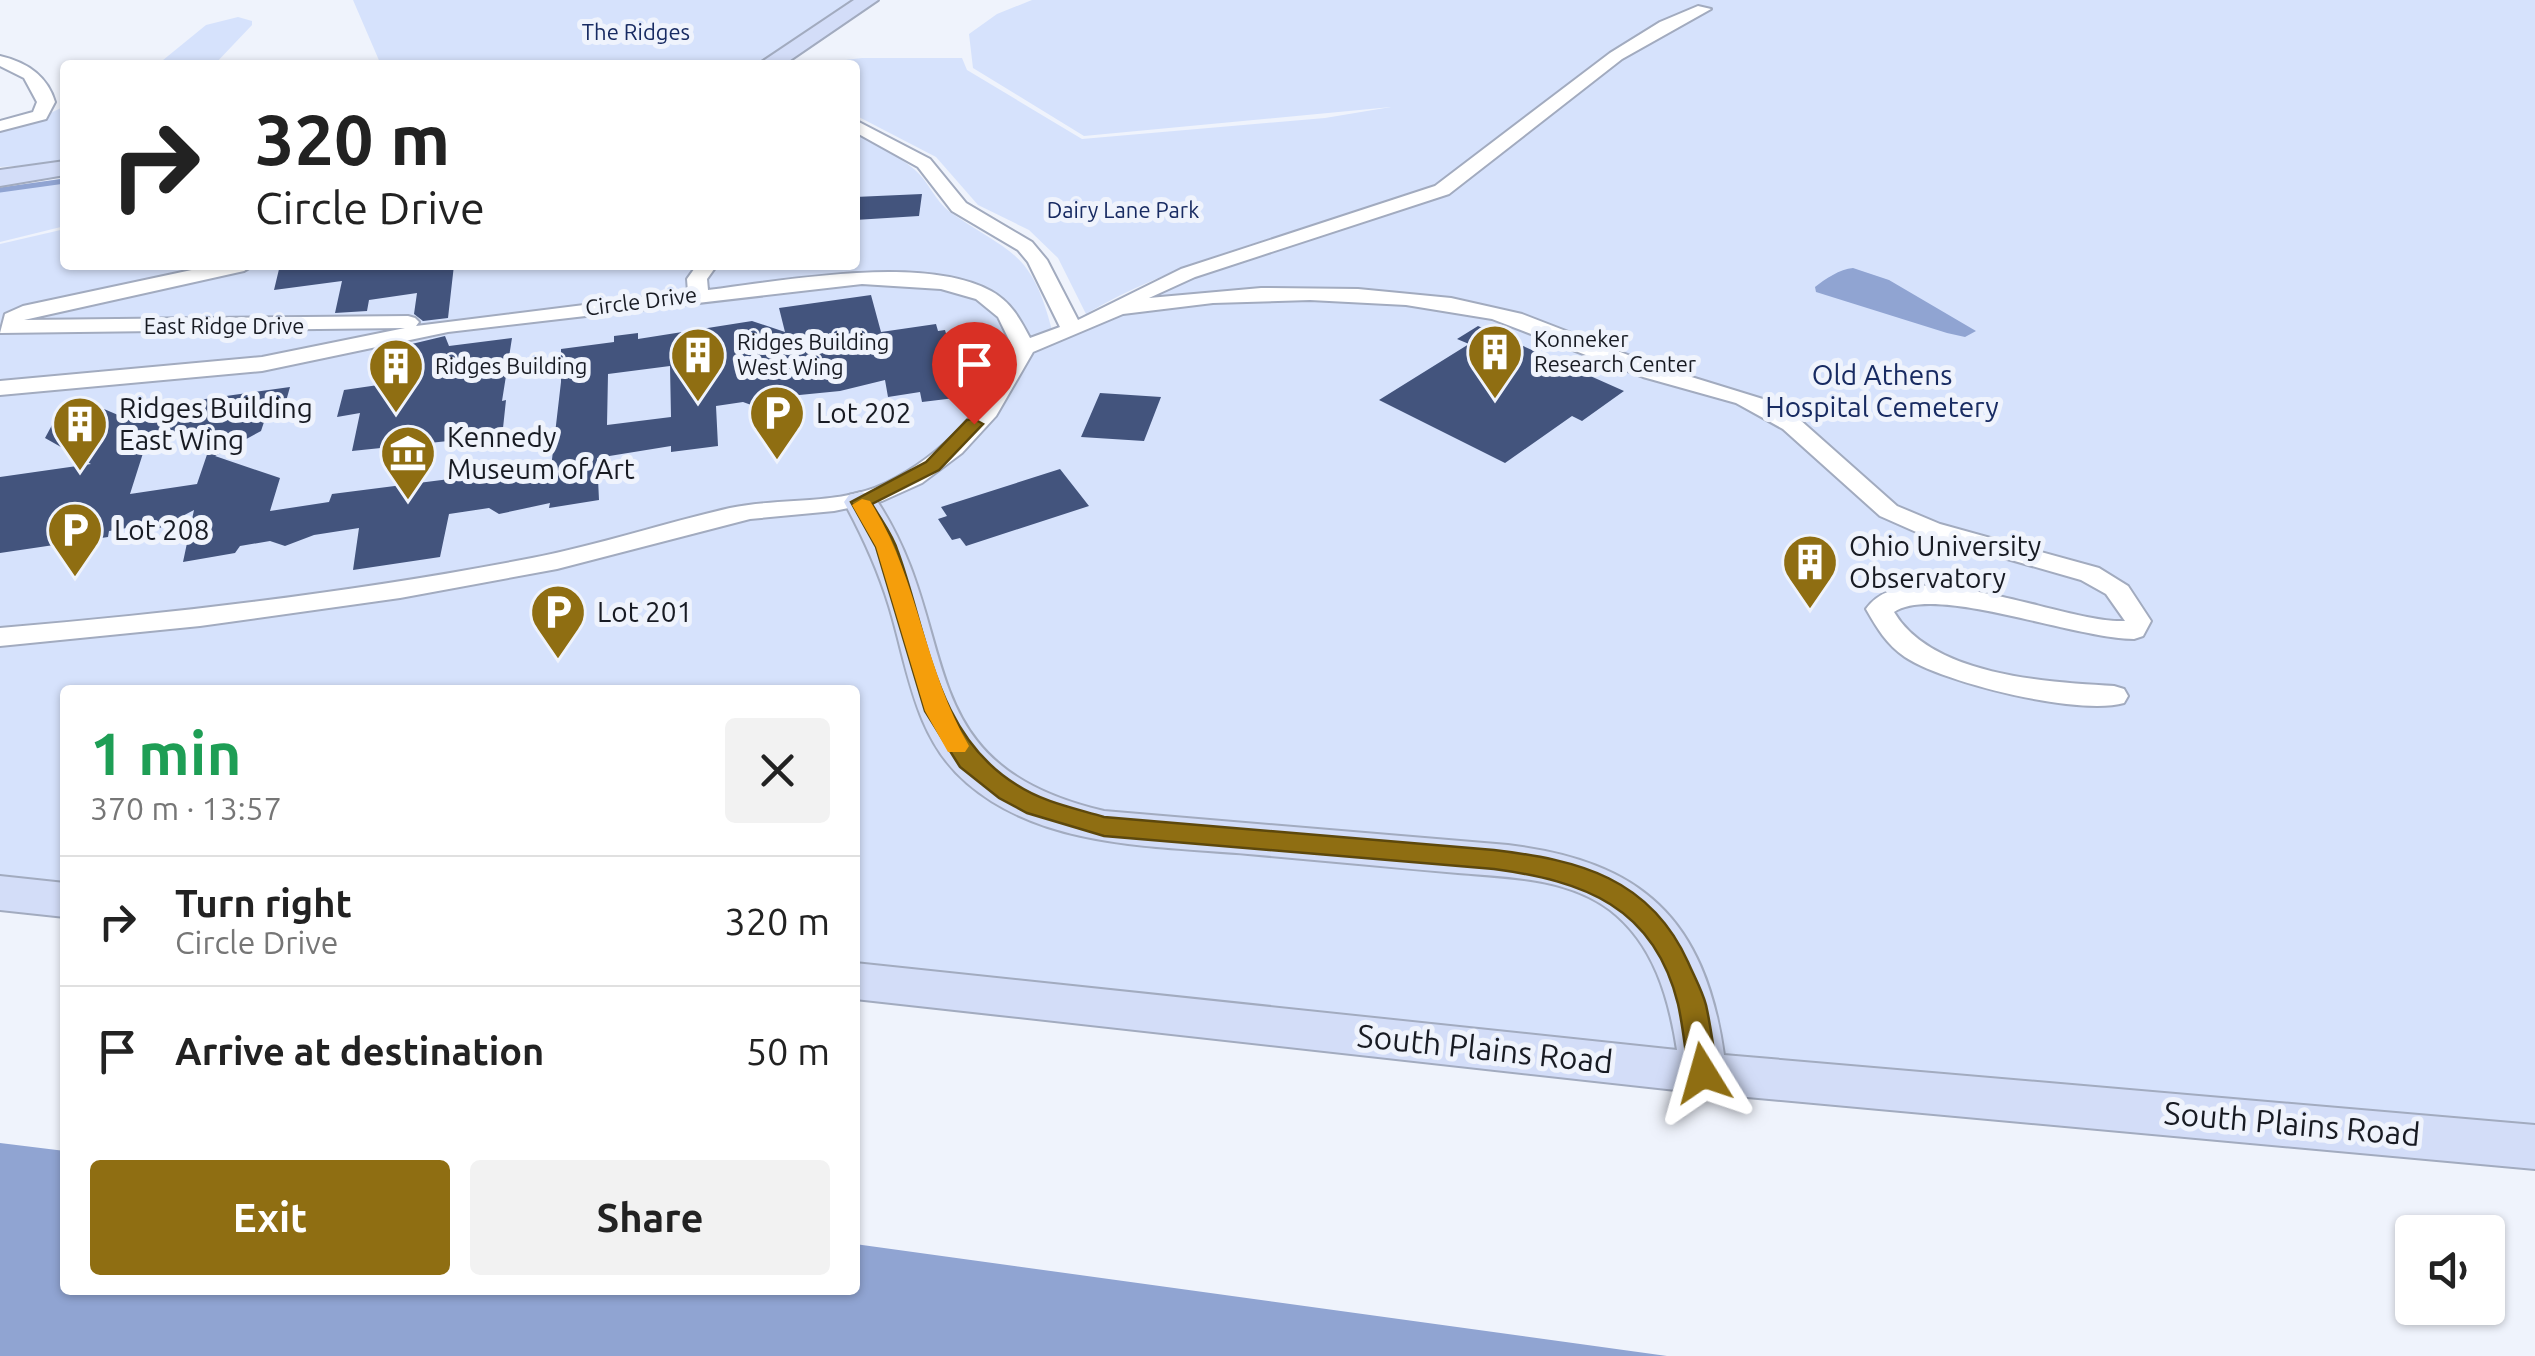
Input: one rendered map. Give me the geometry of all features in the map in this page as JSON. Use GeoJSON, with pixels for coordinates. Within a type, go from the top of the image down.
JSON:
{"type":"FeatureCollection","features":[{"type":"Feature","properties":{"kind":"street"},"geometry":{"type":"LineString","coordinates":[[776,60],[868,0]]}},
{"type":"Feature","properties":{"kind":"street"},"geometry":{"type":"LineString","coordinates":[[1124,308],[1145,292],[1188,273],[1442,190],[1616,56],[1703,9]]}},
{"type":"Feature","properties":{"kind":"street"},"geometry":{"type":"LineString","coordinates":[[0,61],[17,65],[38,83],[46,102],[40,115],[0,126]]}},
{"type":"Feature","properties":{"kind":"street"},"geometry":{"type":"LineString","coordinates":[[860,127],[924,163],[959,207],[1026,246],[1072,329]]}},
{"type":"Feature","properties":{"kind":"street"},"geometry":{"type":"LineString","coordinates":[[0,178],[60,169]]}},
{"type":"Feature","properties":{"kind":"street"},"geometry":{"type":"LineString","coordinates":[[0,325],[30,310],[220,270]]}},
{"type":"Feature","properties":{"kind":"street"},"geometry":{"type":"LineString","coordinates":[[698,294],[698,278],[704,270]]}},
{"type":"Feature","properties":{"kind":"street","name":"Circle Drive"},"geometry":{"type":"LineString","coordinates":[[0,388],[262,364],[448,326],[862,278],[942,283],[983,295],[1007,314],[1024,348]]}},
{"type":"Feature","properties":{"kind":"street"},"geometry":{"type":"LineString","coordinates":[[0,637],[162,623],[434,584],[624,546],[764,509],[861,502],[916,476],[952,448],[1013,378],[1024,348],[1124,308],[1179,298],[1240,296],[1427,300],[1529,323],[1659,375],[1753,402],[1788,423],[1880,507],[1938,532],[2041,560],[2113,586],[2138,621],[2134,630],[2090,630],[1970,600],[1905,594],[1887,599],[1879,609],[1884,626],[1895,639],[1945,665],[2076,694],[2114,696]]}},
{"type":"Feature","properties":{"kind":"street","name":"East Ridge Drive"},"geometry":{"type":"LineString","coordinates":[[0,325],[284,326],[396,321],[448,326]]}},
{"type":"Feature","properties":{"kind":"street"},"geometry":{"type":"LineString","coordinates":[[861,502],[886,547],[937,711],[968,761],[1007,791],[1065,818],[1104,826],[1540,865],[1602,884],[1643,914],[1667,946],[1692,1002],[1703,1073]]}},
{"type":"Feature","properties":{"kind":"street"},"geometry":{"type":"LineString","coordinates":[[0,893],[60,899]]}},
{"type":"Feature","properties":{"kind":"street","name":"South Plains Road"},"geometry":{"type":"LineString","coordinates":[[860,982],[1703,1073],[2535,1147]]}},
{"type":"Feature","properties":{"kind":"green space","name":"The Ridges"},"geometry":{"type":"Polygon","coordinates":[[[353,0],[868,0],[776,60],[379,60],[353,0]]]}},
{"type":"Feature","properties":{"kind":"green space"},"geometry":{"type":"Polygon","coordinates":[[[1032,0],[2535,0],[2535,1147],[860,981],[860,685],[60,685],[60,899],[0,893],[0,244],[60,230],[60,270],[860,270],[860,136],[908,165],[945,208],[1016,257],[1036,284],[1052,330],[1100,319],[1145,292],[1418,200],[1458,172],[1388,202],[1197,263],[1086,314],[1058,258],[1029,230],[978,205],[936,157],[860,118],[860,60],[845,60],[962,58],[967,70],[1082,139],[1325,118],[1391,107],[1084,136],[973,68],[969,34],[997,14],[1032,0]]]}},
{"type":"Feature","properties":{"kind":"green space"},"geometry":{"type":"Polygon","coordinates":[[[238,17],[252,21],[219,60],[163,60],[206,25],[238,17]]]}},
{"type":"Feature","properties":{"kind":"green space"},"geometry":{"type":"Polygon","coordinates":[[[60,108],[60,163],[0,167],[0,132],[22,127],[60,108]]]}},
{"type":"Feature","properties":{"kind":"green space"},"geometry":{"type":"Polygon","coordinates":[[[60,179],[60,227],[0,242],[0,188],[60,179]]]}},
{"type":"Feature","properties":{"kind":"water"},"geometry":{"type":"Polygon","coordinates":[[[1853,268],[1889,280],[1976,331],[1965,337],[1947,333],[1816,292],[1815,287],[1828,278],[1853,268]]]}},
{"type":"Feature","properties":{"kind":"water"},"geometry":{"type":"Polygon","coordinates":[[[0,1143],[60,1150],[60,1295],[860,1295],[860,1245],[1667,1356],[0,1356],[0,1143]]]}},
{"type":"Feature","properties":{"kind":"building"},"geometry":{"type":"Polygon","coordinates":[[[922,194],[919,216],[860,220],[860,197],[922,194]]]}},
{"type":"Feature","properties":{"kind":"building"},"geometry":{"type":"Polygon","coordinates":[[[279,270],[453,270],[448,318],[423,321],[414,314],[417,293],[369,300],[367,311],[335,313],[342,281],[274,290],[279,270]]]}},
{"type":"Feature","properties":{"kind":"building"},"geometry":{"type":"Polygon","coordinates":[[[871,295],[881,332],[936,324],[938,331],[945,330],[949,344],[954,344],[961,387],[953,388],[955,398],[922,402],[920,392],[888,397],[885,380],[840,391],[769,398],[754,406],[743,402],[716,406],[718,446],[671,452],[671,446],[597,458],[599,500],[549,508],[550,503],[499,514],[489,508],[449,514],[440,557],[353,570],[359,528],[314,535],[285,546],[270,541],[240,546],[235,553],[183,562],[194,510],[154,531],[142,533],[133,527],[109,531],[108,537],[0,553],[0,477],[91,464],[45,438],[52,425],[75,413],[104,409],[125,418],[128,410],[290,387],[281,419],[264,422],[261,431],[215,456],[280,478],[270,511],[329,502],[332,494],[481,475],[485,479],[551,468],[561,349],[614,342],[614,336],[638,333],[638,339],[752,321],[785,332],[779,308],[871,295]],[[670,366],[608,374],[607,425],[671,417],[670,366]],[[215,431],[156,437],[152,446],[144,450],[130,494],[197,484],[215,431]]]}},
{"type":"Feature","properties":{"kind":"building","name":"Konneker Research Center"},"geometry":{"type":"Polygon","coordinates":[[[1478,326],[1624,391],[1582,421],[1572,416],[1505,463],[1379,400],[1469,344],[1457,339],[1478,326]]]}},
{"type":"Feature","properties":{"kind":"building"},"geometry":{"type":"Polygon","coordinates":[[[445,336],[449,346],[512,338],[502,401],[506,400],[503,428],[458,435],[458,440],[352,451],[360,413],[337,417],[344,390],[385,384],[395,348],[445,336]]]}},
{"type":"Feature","properties":{"kind":"building"},"geometry":{"type":"Polygon","coordinates":[[[1100,393],[1161,397],[1144,441],[1081,437],[1100,393]]]}},
{"type":"Feature","properties":{"kind":"building"},"geometry":{"type":"Polygon","coordinates":[[[1060,469],[1089,506],[966,546],[960,538],[952,540],[938,519],[947,516],[941,507],[1060,469]]]}},
{"type":"Feature","properties":{"kind":"waterway"},"geometry":{"type":"LineString","coordinates":[[0,190],[60,182]]}},
{"type":"Feature","properties":{"kind":"slow traffic"},"geometry":{"type":"LineString","coordinates":[[862,505],[886,547],[937,711],[957,746]]}},
{"type":"Feature","properties":{"kind":"place","name":"Konneker Research Center"},"geometry":{"type":"Point","coordinates":[1495,401]}},
{"type":"Feature","properties":{"kind":"place","name":"Ridges Building West Wing"},"geometry":{"type":"Point","coordinates":[698,404]}},
{"type":"Feature","properties":{"kind":"place","name":"Ridges Building"},"geometry":{"type":"Point","coordinates":[396,415]}},
{"type":"Feature","properties":{"kind":"place","name":"Lot 202"},"geometry":{"type":"Point","coordinates":[777,462]}},
{"type":"Feature","properties":{"kind":"place","name":"Ridges Building East Wing"},"geometry":{"type":"Point","coordinates":[80,473]}},
{"type":"Feature","properties":{"kind":"place","name":"Kennedy Museum of Art"},"geometry":{"type":"Point","coordinates":[408,502]}},
{"type":"Feature","properties":{"kind":"place","name":"Lot 208"},"geometry":{"type":"Point","coordinates":[75,579]}},
{"type":"Feature","properties":{"kind":"place","name":"Ohio University Observatory"},"geometry":{"type":"Point","coordinates":[1810,611]}},
{"type":"Feature","properties":{"kind":"place","name":"Lot 201"},"geometry":{"type":"Point","coordinates":[558,661]}},
{"type":"Feature","properties":{"kind":"route"},"geometry":{"type":"LineString","coordinates":[[974,424],[932,466],[896,488],[861,502],[886,547],[937,711],[968,761],[1007,791],[1036,806],[1065,818],[1104,826],[1540,865],[1602,884],[1643,914],[1667,946],[1692,1002],[1703,1073]]}},
{"type":"Feature","properties":{"kind":"park label","name":"Dairy Lane Park"},"geometry":{"type":"Point","coordinates":[1123,210]}},
{"type":"Feature","properties":{"kind":"park label","name":"Old Athens Hospital Cemetery"},"geometry":{"type":"Point","coordinates":[1882,391]}}]}
